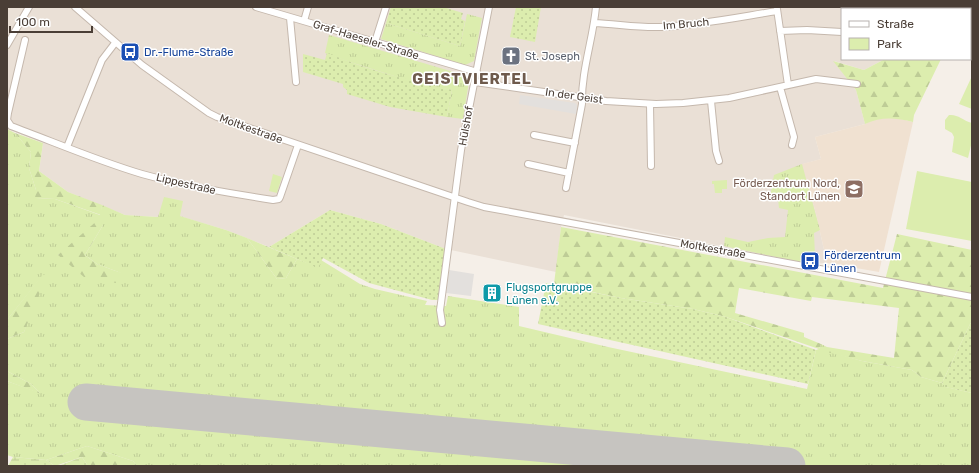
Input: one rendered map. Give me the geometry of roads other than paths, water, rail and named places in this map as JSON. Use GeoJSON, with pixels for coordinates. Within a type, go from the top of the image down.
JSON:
{"type":"FeatureCollection","features":[{"type":"Feature","properties":{"kind":"street"},"geometry":{"type":"LineString","coordinates":[[7,45],[28,7]]}},
{"type":"Feature","properties":{"kind":"street","name":"Moltkestraße"},"geometry":{"type":"LineString","coordinates":[[75,7],[142,65],[209,113],[229,122],[484,207],[972,298]]}},
{"type":"Feature","properties":{"kind":"street","name":"Graf-Haeseler-Straße"},"geometry":{"type":"LineString","coordinates":[[256,7],[476,72]]}},
{"type":"Feature","properties":{"kind":"street"},"geometry":{"type":"LineString","coordinates":[[304,21],[308,7]]}},
{"type":"Feature","properties":{"kind":"street"},"geometry":{"type":"LineString","coordinates":[[375,42],[386,7]]}},
{"type":"Feature","properties":{"kind":"street","name":"Hülshof"},"geometry":{"type":"LineString","coordinates":[[455,197],[462,143],[489,7]]}},
{"type":"Feature","properties":{"kind":"street"},"geometry":{"type":"LineString","coordinates":[[566,188],[582,104],[582,91],[596,7]]}},
{"type":"Feature","properties":{"kind":"street"},"geometry":{"type":"LineString","coordinates":[[777,9],[788,85]]}},
{"type":"Feature","properties":{"kind":"street","name":"Im Bruch"},"geometry":{"type":"LineString","coordinates":[[594,23],[643,27],[678,26],[716,21],[777,9]]}},
{"type":"Feature","properties":{"kind":"street"},"geometry":{"type":"LineString","coordinates":[[290,18],[296,82]]}},
{"type":"Feature","properties":{"kind":"street"},"geometry":{"type":"LineString","coordinates":[[780,31],[807,30],[841,32]]}},
{"type":"Feature","properties":{"kind":"street","name":"Lippestraße"},"geometry":{"type":"LineString","coordinates":[[25,40],[11,95],[7,120],[10,126],[140,173],[176,183],[214,191],[273,200],[280,197],[298,145]]}},
{"type":"Feature","properties":{"kind":"street"},"geometry":{"type":"LineString","coordinates":[[67,147],[102,60],[115,43]]}},
{"type":"Feature","properties":{"kind":"street","name":"In der Geist"},"geometry":{"type":"LineString","coordinates":[[475,82],[606,101],[650,104],[711,101],[748,95],[816,79],[857,84]]}},
{"type":"Feature","properties":{"kind":"street"},"geometry":{"type":"LineString","coordinates":[[780,87],[794,137],[792,145]]}},
{"type":"Feature","properties":{"kind":"street"},"geometry":{"type":"LineString","coordinates":[[711,101],[716,150],[719,161]]}},
{"type":"Feature","properties":{"kind":"street"},"geometry":{"type":"LineString","coordinates":[[650,104],[651,166]]}},
{"type":"Feature","properties":{"kind":"street"},"geometry":{"type":"LineString","coordinates":[[534,135],[575,143]]}},
{"type":"Feature","properties":{"kind":"street"},"geometry":{"type":"LineString","coordinates":[[528,164],[569,172]]}},
{"type":"Feature","properties":{"kind":"street"},"geometry":{"type":"LineString","coordinates":[[442,323],[440,310],[455,197]]}},
{"type":"Feature","properties":{"kind":"place","name":"Dr.-Flume-Straße"},"geometry":{"type":"Point","coordinates":[130,52]}},
{"type":"Feature","properties":{"kind":"place","name":"St. Joseph"},"geometry":{"type":"Point","coordinates":[511,56]}},
{"type":"Feature","properties":{"kind":"place","name":"Förderzentrum Nord, Standort Lünen"},"geometry":{"type":"Point","coordinates":[854,189]}},
{"type":"Feature","properties":{"kind":"place","name":"Förderzentrum Lünen"},"geometry":{"type":"Point","coordinates":[810,261]}},
{"type":"Feature","properties":{"kind":"place","name":"Flugsportgruppe Lünen e.V."},"geometry":{"type":"Point","coordinates":[492,293]}},
{"type":"Feature","properties":{"kind":"district","name":"GEISTVIERTEL"},"geometry":{"type":"Point","coordinates":[472,79]}}]}
